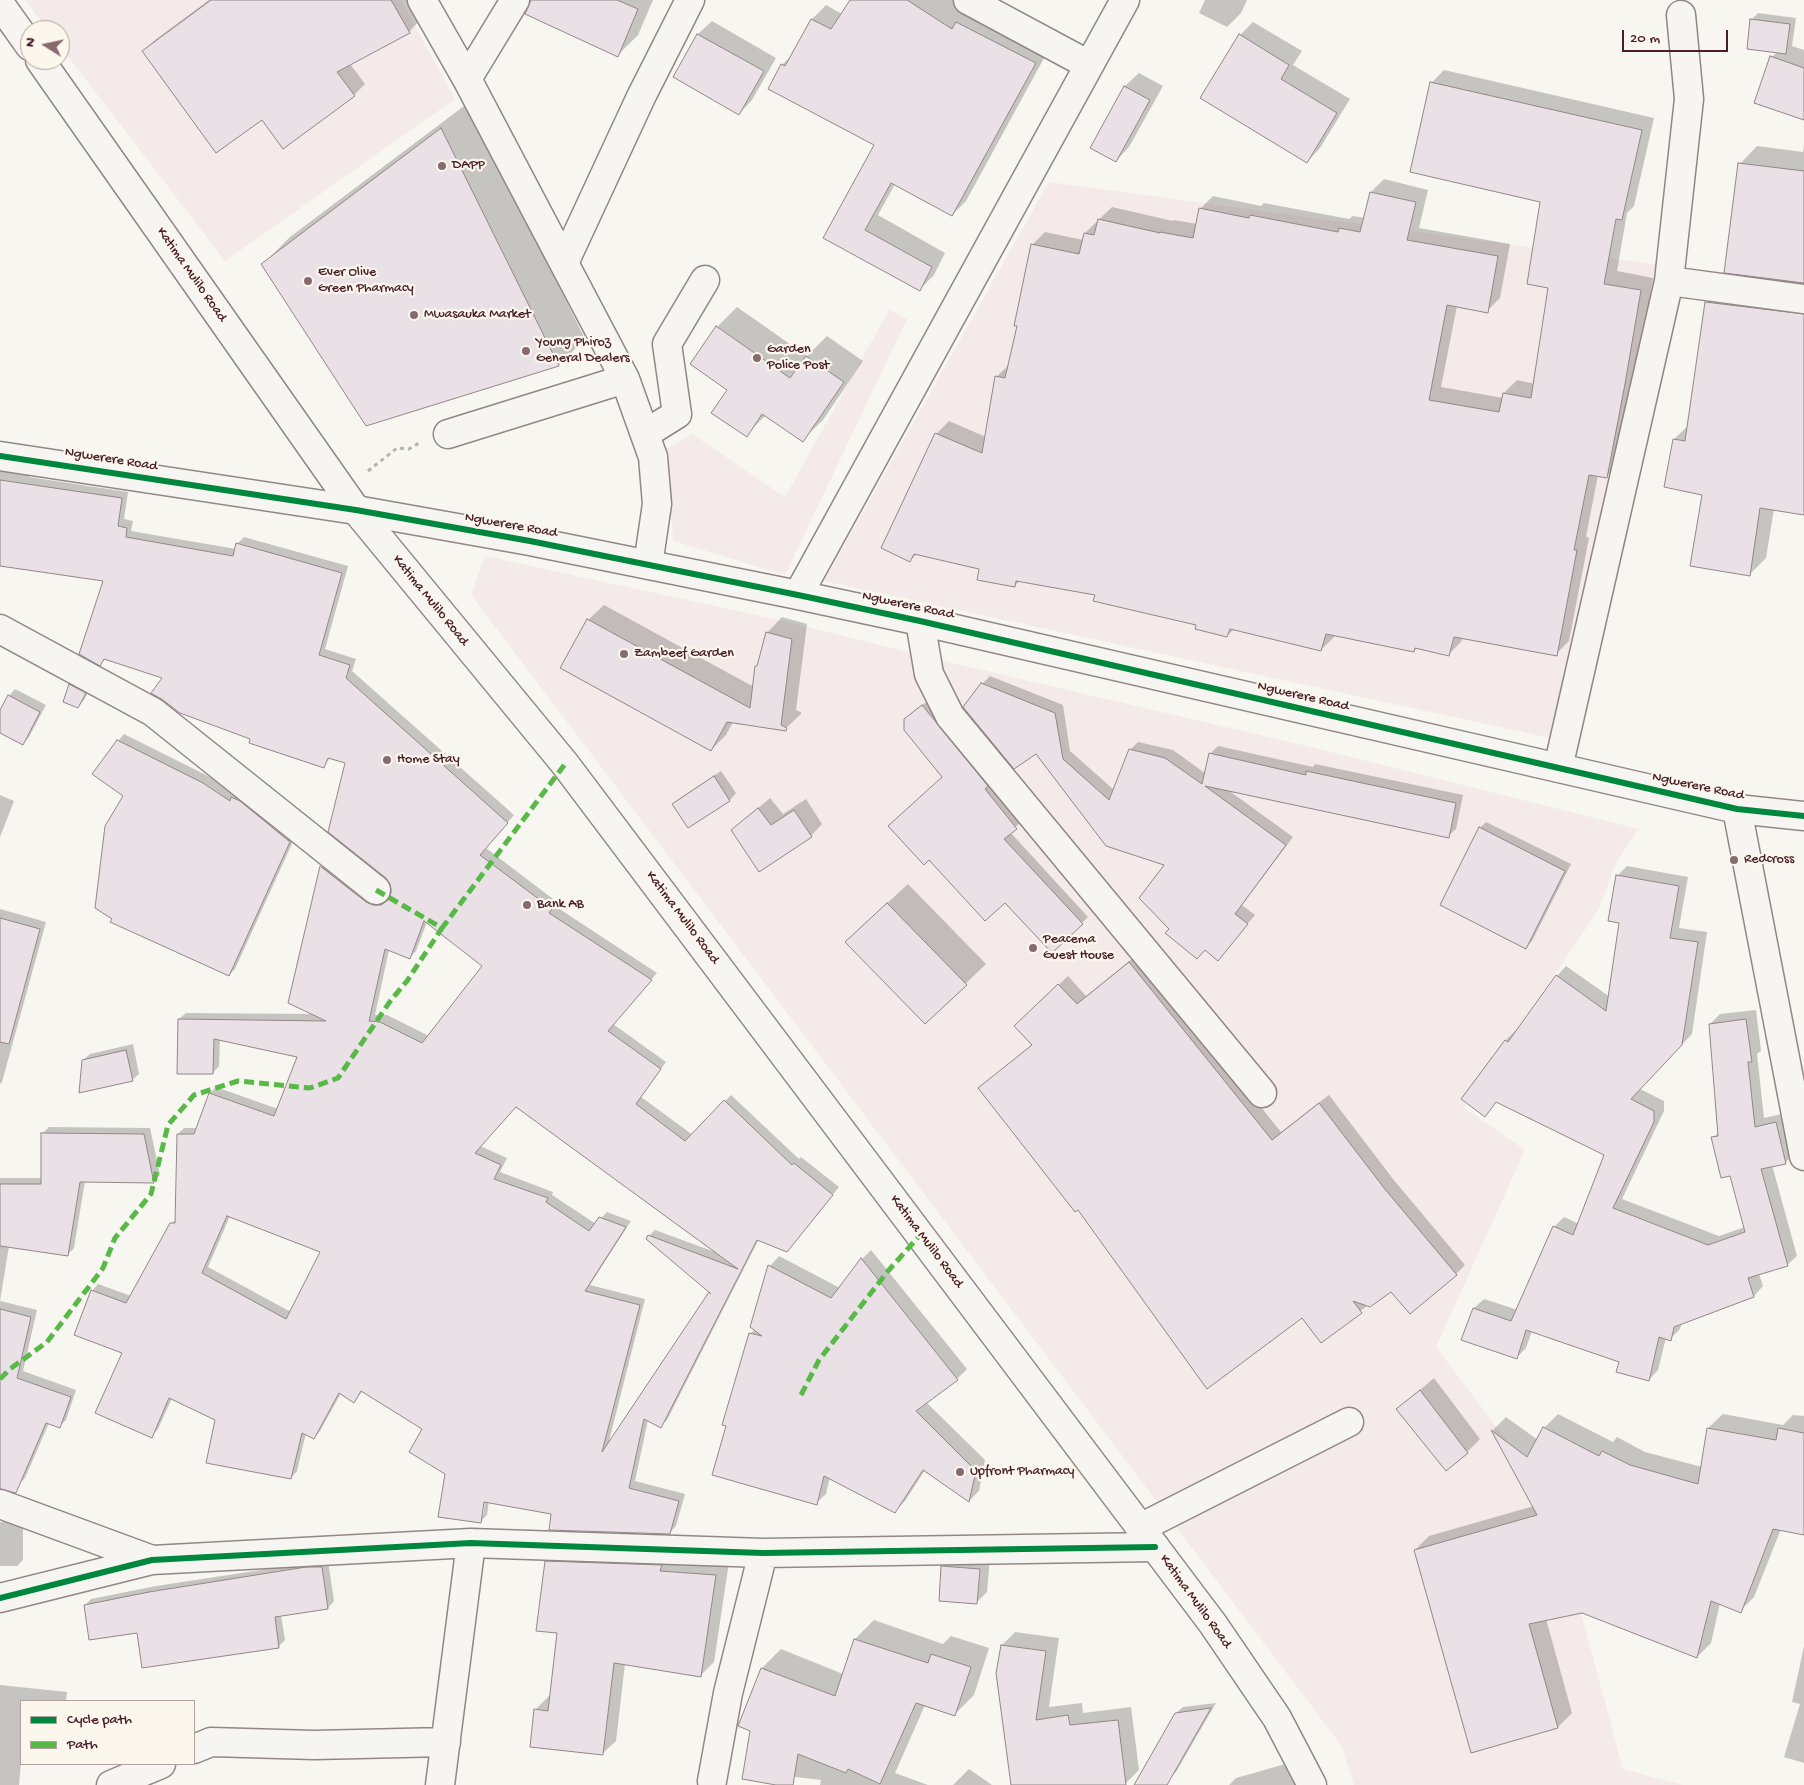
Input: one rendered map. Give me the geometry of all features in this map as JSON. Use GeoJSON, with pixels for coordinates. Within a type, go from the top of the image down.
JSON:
{"type":"FeatureCollection","features":[{"type":"Feature","properties":{"kind":"street"},"geometry":{"type":"LineString","coordinates":[[422,0],[467,79],[625,379],[653,457],[657,504],[648,565]]}},
{"type":"Feature","properties":{"kind":"street"},"geometry":{"type":"LineString","coordinates":[[467,79],[515,0]]}},
{"type":"Feature","properties":{"kind":"street"},"geometry":{"type":"LineString","coordinates":[[564,262],[641,97],[690,0]]}},
{"type":"Feature","properties":{"kind":"street"},"geometry":{"type":"LineString","coordinates":[[968,0],[1089,65]]}},
{"type":"Feature","properties":{"kind":"street"},"geometry":{"type":"LineString","coordinates":[[798,595],[1125,0]]}},
{"type":"Feature","properties":{"kind":"street"},"geometry":{"type":"LineString","coordinates":[[0,4],[20,32]]}},
{"type":"Feature","properties":{"kind":"street"},"geometry":{"type":"LineString","coordinates":[[1558,768],[1669,280],[1689,99],[1681,15]]}},
{"type":"Feature","properties":{"kind":"street","name":"Katima Mulilo Road"},"geometry":{"type":"LineString","coordinates":[[47,70],[356,510],[565,764],[1214,1624],[1277,1718],[1312,1785]]}},
{"type":"Feature","properties":{"kind":"street"},"geometry":{"type":"LineString","coordinates":[[645,434],[677,414],[667,344],[705,280]]}},
{"type":"Feature","properties":{"kind":"street"},"geometry":{"type":"LineString","coordinates":[[1669,280],[1804,299]]}},
{"type":"Feature","properties":{"kind":"street"},"geometry":{"type":"LineString","coordinates":[[448,434],[625,379]]}},
{"type":"Feature","properties":{"kind":"street","name":"Ngwerere Road"},"geometry":{"type":"LineString","coordinates":[[0,456],[356,510],[648,565],[920,621],[1737,809],[1804,816]]}},
{"type":"Feature","properties":{"kind":"street"},"geometry":{"type":"LineString","coordinates":[[920,621],[929,674],[950,716],[1262,1094]]}},
{"type":"Feature","properties":{"kind":"street"},"geometry":{"type":"LineString","coordinates":[[0,629],[152,712],[376,890]]}},
{"type":"Feature","properties":{"kind":"street"},"geometry":{"type":"LineString","coordinates":[[1737,809],[1799,1104],[1804,1156]]}},
{"type":"Feature","properties":{"kind":"street"},"geometry":{"type":"LineString","coordinates":[[0,1598],[152,1560],[471,1542],[763,1553],[1148,1538],[1349,1422]]}},
{"type":"Feature","properties":{"kind":"street"},"geometry":{"type":"LineString","coordinates":[[0,1504],[152,1560]]}},
{"type":"Feature","properties":{"kind":"street"},"geometry":{"type":"LineString","coordinates":[[440,1785],[471,1542]]}},
{"type":"Feature","properties":{"kind":"street"},"geometry":{"type":"LineString","coordinates":[[712,1781],[728,1693],[763,1553]]}},
{"type":"Feature","properties":{"kind":"street"},"geometry":{"type":"LineString","coordinates":[[195,1749],[211,1742],[314,1745],[446,1742]]}},
{"type":"Feature","properties":{"kind":"street"},"geometry":{"type":"LineString","coordinates":[[111,1785],[159,1765]]}},
{"type":"Feature","properties":{"kind":"path"},"geometry":{"type":"LineString","coordinates":[[367,471],[397,448],[409,449],[420,442],[448,434]]}},
{"type":"Feature","properties":{"kind":"shaded area"},"geometry":{"type":"Polygon","coordinates":[[[25,0],[401,0],[455,99],[225,261],[70,59],[70,20],[40,20],[25,0]]]}},
{"type":"Feature","properties":{"kind":"shaded area"},"geometry":{"type":"Polygon","coordinates":[[[1049,182],[1661,265],[1551,738],[824,581],[1049,182]]]}},
{"type":"Feature","properties":{"kind":"shaded area"},"geometry":{"type":"Polygon","coordinates":[[[889,310],[907,319],[785,575],[673,541],[667,449],[692,434],[785,497],[889,310]]]}},
{"type":"Feature","properties":{"kind":"shaded area"},"geometry":{"type":"Polygon","coordinates":[[[485,556],[770,618],[1294,743],[1638,829],[1615,865],[1599,909],[1464,1108],[1525,1150],[1436,1347],[1550,1498],[1623,1769],[1683,1785],[1354,1785],[1341,1745],[471,595],[485,556]]]}},
{"type":"Feature","properties":{"kind":"building"},"geometry":{"type":"Polygon","coordinates":[[[211,0],[391,0],[410,33],[337,72],[355,96],[283,149],[262,120],[216,153],[142,51],[211,0]]]}},
{"type":"Feature","properties":{"kind":"building"},"geometry":{"type":"Polygon","coordinates":[[[531,0],[617,0],[638,9],[618,57],[525,14],[531,0]]]}},
{"type":"Feature","properties":{"kind":"building"},"geometry":{"type":"Polygon","coordinates":[[[850,0],[907,0],[952,29],[956,22],[1036,63],[952,216],[891,183],[865,230],[932,267],[920,291],[823,238],[874,145],[768,89],[781,64],[785,66],[811,19],[831,29],[850,0]]]}},
{"type":"Feature","properties":{"kind":"building"},"geometry":{"type":"Polygon","coordinates":[[[1750,19],[1790,24],[1786,54],[1747,49],[1750,19]]]}},
{"type":"Feature","properties":{"kind":"building"},"geometry":{"type":"Polygon","coordinates":[[[697,34],[764,71],[739,115],[673,77],[697,34]]]}},
{"type":"Feature","properties":{"kind":"building"},"geometry":{"type":"Polygon","coordinates":[[[1239,34],[1289,65],[1281,79],[1337,113],[1307,163],[1200,98],[1239,34]]]}},
{"type":"Feature","properties":{"kind":"building"},"geometry":{"type":"Polygon","coordinates":[[[1770,56],[1804,68],[1804,120],[1754,103],[1770,56]]]}},
{"type":"Feature","properties":{"kind":"building"},"geometry":{"type":"Polygon","coordinates":[[[1430,82],[1642,130],[1622,220],[1616,219],[1604,284],[1641,290],[1607,478],[1589,475],[1574,550],[1577,550],[1557,656],[1454,637],[1449,656],[1415,648],[1414,652],[1326,634],[1321,651],[1230,629],[1227,637],[1195,629],[1196,625],[1093,601],[1095,595],[1016,581],[1015,587],[977,580],[979,569],[914,554],[910,562],[881,548],[935,433],[982,453],[995,376],[1005,378],[1017,326],[1014,326],[1031,244],[1079,254],[1084,233],[1094,235],[1098,219],[1160,233],[1193,238],[1199,208],[1249,218],[1250,215],[1338,232],[1339,228],[1360,232],[1370,192],[1416,202],[1407,240],[1498,256],[1488,313],[1447,305],[1429,400],[1499,412],[1503,393],[1531,398],[1548,288],[1527,284],[1540,202],[1410,172],[1430,82]]]}},
{"type":"Feature","properties":{"kind":"building"},"geometry":{"type":"Polygon","coordinates":[[[1124,86],[1150,100],[1116,162],[1090,148],[1124,86]]]}},
{"type":"Feature","properties":{"kind":"building","name":"Mwasauka Market"},"geometry":{"type":"Polygon","coordinates":[[[441,128],[559,366],[366,426],[261,264],[441,128]]]}},
{"type":"Feature","properties":{"kind":"building"},"geometry":{"type":"Polygon","coordinates":[[[1738,163],[1804,171],[1804,283],[1724,273],[1738,163]]]}},
{"type":"Feature","properties":{"kind":"building"},"geometry":{"type":"Polygon","coordinates":[[[1705,302],[1804,314],[1804,515],[1760,508],[1750,576],[1690,566],[1702,495],[1664,487],[1673,439],[1685,441],[1705,302]]]}},
{"type":"Feature","properties":{"kind":"building"},"geometry":{"type":"Polygon","coordinates":[[[716,326],[790,378],[806,356],[844,382],[803,442],[762,414],[747,437],[711,413],[727,390],[690,364],[716,326]]]}},
{"type":"Feature","properties":{"kind":"building"},"geometry":{"type":"Polygon","coordinates":[[[0,480],[122,498],[118,526],[127,528],[126,537],[233,556],[236,543],[342,573],[319,655],[350,665],[346,678],[508,823],[480,855],[552,909],[549,913],[652,980],[608,1031],[661,1069],[636,1104],[685,1141],[724,1100],[792,1165],[794,1163],[833,1195],[787,1252],[757,1240],[661,1428],[644,1419],[629,1488],[679,1501],[670,1534],[549,1530],[551,1514],[484,1502],[481,1523],[438,1517],[445,1474],[409,1452],[422,1429],[361,1391],[354,1403],[339,1393],[314,1439],[302,1433],[291,1479],[206,1463],[215,1420],[169,1398],[152,1438],[95,1413],[122,1353],[74,1335],[91,1290],[126,1303],[170,1223],[175,1223],[177,1134],[194,1134],[209,1093],[274,1116],[297,1057],[214,1039],[213,1074],[177,1074],[178,1019],[326,1021],[288,1003],[320,866],[366,902],[373,905],[381,905],[388,900],[391,892],[390,884],[386,878],[328,832],[345,763],[328,758],[324,768],[249,743],[250,739],[180,713],[151,693],[162,678],[104,659],[100,666],[79,654],[103,581],[0,566],[0,480]],[[424,921],[410,959],[385,949],[369,1021],[380,1022],[422,1043],[482,966],[424,921]],[[516,1107],[475,1153],[501,1165],[494,1179],[548,1198],[546,1202],[589,1231],[599,1217],[626,1227],[585,1291],[640,1305],[602,1452],[709,1292],[646,1239],[648,1235],[738,1269],[516,1107]],[[227,1216],[202,1273],[286,1319],[320,1252],[227,1216]]]}},
{"type":"Feature","properties":{"kind":"building"},"geometry":{"type":"Polygon","coordinates":[[[587,619],[750,708],[755,666],[757,666],[766,632],[792,639],[781,725],[787,728],[786,731],[727,722],[711,751],[560,668],[587,619]]]}},
{"type":"Feature","properties":{"kind":"building"},"geometry":{"type":"Polygon","coordinates":[[[981,683],[1055,713],[1063,759],[1109,800],[1129,749],[1165,758],[1202,784],[1209,753],[1306,775],[1306,771],[1456,803],[1449,838],[1205,786],[1286,845],[1235,914],[1248,924],[1218,961],[1205,950],[1197,959],[1165,933],[1169,929],[1139,898],[1164,865],[1106,846],[1036,754],[1014,769],[963,707],[981,683]]]}},
{"type":"Feature","properties":{"kind":"building"},"geometry":{"type":"Polygon","coordinates":[[[69,684],[86,693],[78,708],[63,702],[69,684]]]}},
{"type":"Feature","properties":{"kind":"building"},"geometry":{"type":"Polygon","coordinates":[[[8,695],[40,712],[23,745],[0,733],[0,710],[8,695]]]}},
{"type":"Feature","properties":{"kind":"building"},"geometry":{"type":"Polygon","coordinates":[[[922,705],[988,786],[985,789],[1017,829],[1004,839],[1083,924],[1052,953],[1005,903],[985,921],[929,860],[924,865],[888,826],[942,777],[904,730],[904,719],[922,705]]]}},
{"type":"Feature","properties":{"kind":"building"},"geometry":{"type":"Polygon","coordinates":[[[117,740],[203,783],[230,801],[231,797],[240,801],[290,842],[229,976],[110,922],[112,919],[95,908],[105,826],[123,796],[92,774],[117,740]]]}},
{"type":"Feature","properties":{"kind":"building"},"geometry":{"type":"Polygon","coordinates":[[[714,776],[730,801],[688,828],[672,804],[714,776]]]}},
{"type":"Feature","properties":{"kind":"building"},"geometry":{"type":"Polygon","coordinates":[[[758,808],[771,825],[794,810],[812,837],[759,872],[731,830],[758,808]]]}},
{"type":"Feature","properties":{"kind":"building"},"geometry":{"type":"Polygon","coordinates":[[[1479,827],[1565,871],[1526,949],[1440,905],[1479,827]]]}},
{"type":"Feature","properties":{"kind":"building"},"geometry":{"type":"Polygon","coordinates":[[[1616,875],[1679,886],[1670,938],[1698,942],[1682,1045],[1631,1099],[1654,1111],[1654,1122],[1613,1208],[1708,1245],[1745,1232],[1730,1176],[1721,1178],[1711,1137],[1718,1136],[1709,1024],[1746,1019],[1752,1062],[1748,1062],[1755,1127],[1776,1122],[1786,1164],[1761,1169],[1788,1266],[1748,1278],[1754,1297],[1674,1327],[1671,1341],[1659,1337],[1649,1381],[1616,1372],[1619,1362],[1526,1330],[1517,1359],[1461,1340],[1473,1308],[1511,1321],[1553,1226],[1573,1235],[1604,1155],[1496,1102],[1485,1117],[1461,1099],[1505,1040],[1508,1042],[1556,975],[1606,1011],[1619,923],[1608,921],[1616,875]]]}},
{"type":"Feature","properties":{"kind":"building"},"geometry":{"type":"Polygon","coordinates":[[[887,903],[967,985],[925,1024],[845,942],[887,903]]]}},
{"type":"Feature","properties":{"kind":"building"},"geometry":{"type":"Polygon","coordinates":[[[0,918],[40,929],[9,1044],[0,1042],[0,918]]]}},
{"type":"Feature","properties":{"kind":"building"},"geometry":{"type":"Polygon","coordinates":[[[1129,962],[1272,1140],[1319,1103],[1384,1188],[1457,1275],[1410,1314],[1391,1292],[1370,1307],[1353,1301],[1362,1313],[1321,1343],[1302,1318],[1207,1389],[1078,1210],[1075,1212],[978,1088],[1032,1045],[1014,1026],[1058,984],[1077,1004],[1129,962]]]}},
{"type":"Feature","properties":{"kind":"building"},"geometry":{"type":"Polygon","coordinates":[[[126,1050],[133,1081],[79,1093],[82,1060],[126,1050]]]}},
{"type":"Feature","properties":{"kind":"building"},"geometry":{"type":"Polygon","coordinates":[[[41,1133],[144,1134],[154,1183],[80,1182],[68,1256],[0,1246],[0,1184],[41,1184],[41,1133]]]}},
{"type":"Feature","properties":{"kind":"building"},"geometry":{"type":"Polygon","coordinates":[[[861,1258],[958,1380],[916,1411],[976,1471],[969,1502],[923,1470],[895,1513],[824,1476],[817,1505],[712,1475],[726,1426],[722,1425],[749,1333],[762,1336],[750,1327],[768,1265],[831,1298],[861,1258]]]}},
{"type":"Feature","properties":{"kind":"building"},"geometry":{"type":"Polygon","coordinates":[[[0,1309],[31,1317],[17,1378],[71,1397],[60,1428],[46,1423],[16,1493],[0,1489],[0,1309]]]}},
{"type":"Feature","properties":{"kind":"building"},"geometry":{"type":"Polygon","coordinates":[[[1420,1390],[1468,1453],[1446,1471],[1396,1409],[1420,1390]]]}},
{"type":"Feature","properties":{"kind":"building"},"geometry":{"type":"Polygon","coordinates":[[[1543,1427],[1599,1456],[1602,1451],[1630,1465],[1698,1484],[1707,1428],[1776,1440],[1778,1428],[1804,1433],[1804,1535],[1773,1529],[1741,1613],[1711,1601],[1697,1658],[1582,1613],[1529,1624],[1558,1728],[1471,1753],[1414,1550],[1537,1515],[1491,1430],[1527,1457],[1543,1427]]]}},
{"type":"Feature","properties":{"kind":"building"},"geometry":{"type":"Polygon","coordinates":[[[545,1561],[662,1565],[660,1571],[716,1575],[701,1677],[614,1663],[603,1755],[530,1747],[534,1709],[548,1711],[557,1633],[536,1631],[545,1561]]]}},
{"type":"Feature","properties":{"kind":"building"},"geometry":{"type":"Polygon","coordinates":[[[941,1566],[980,1569],[977,1604],[939,1601],[941,1566]]]}},
{"type":"Feature","properties":{"kind":"building"},"geometry":{"type":"Polygon","coordinates":[[[306,1567],[322,1567],[328,1609],[275,1617],[279,1648],[142,1668],[137,1633],[89,1640],[84,1605],[149,1592],[306,1567]]]}},
{"type":"Feature","properties":{"kind":"building"},"geometry":{"type":"Polygon","coordinates":[[[854,1639],[928,1663],[931,1654],[971,1667],[955,1716],[916,1703],[880,1784],[848,1769],[846,1773],[798,1754],[793,1785],[776,1785],[742,1779],[750,1731],[738,1726],[761,1668],[835,1696],[854,1639]]]}},
{"type":"Feature","properties":{"kind":"building"},"geometry":{"type":"Polygon","coordinates":[[[1001,1645],[1046,1651],[1036,1720],[1068,1715],[1070,1725],[1118,1720],[1126,1785],[1011,1785],[996,1673],[1001,1645]]]}},
{"type":"Feature","properties":{"kind":"building"},"geometry":{"type":"Polygon","coordinates":[[[1211,1708],[1167,1785],[1134,1785],[1175,1713],[1211,1708]]]}},
{"type":"Feature","properties":{"kind":"marked path"},"geometry":{"type":"LineString","coordinates":[[376,890],[442,928],[565,764]]}},
{"type":"Feature","properties":{"kind":"marked path"},"geometry":{"type":"LineString","coordinates":[[0,1379],[10,1369],[47,1342],[103,1268],[115,1238],[151,1194],[168,1125],[194,1095],[238,1081],[310,1088],[338,1078],[442,928]]}},
{"type":"Feature","properties":{"kind":"marked path"},"geometry":{"type":"LineString","coordinates":[[801,1395],[819,1360],[888,1271],[921,1234]]}},
{"type":"Feature","properties":{"kind":"cycle path"},"geometry":{"type":"LineString","coordinates":[[0,456],[356,510],[530,541],[920,621],[1737,809],[1804,816]]}},
{"type":"Feature","properties":{"kind":"cycle path"},"geometry":{"type":"LineString","coordinates":[[0,1598],[152,1560],[471,1543],[763,1553],[1155,1547]]}},
{"type":"Feature","properties":{"kind":"place","name":"DAPP"},"geometry":{"type":"Point","coordinates":[442,166]}},
{"type":"Feature","properties":{"kind":"place","name":"Ever Olive Green Pharmacy"},"geometry":{"type":"Point","coordinates":[308,281]}},
{"type":"Feature","properties":{"kind":"place","name":"Mwasauka Market"},"geometry":{"type":"Point","coordinates":[414,315]}},
{"type":"Feature","properties":{"kind":"place","name":"Young Phiroz General Dealers"},"geometry":{"type":"Point","coordinates":[526,351]}},
{"type":"Feature","properties":{"kind":"place","name":"Garden Police Post"},"geometry":{"type":"Point","coordinates":[757,358]}},
{"type":"Feature","properties":{"kind":"place","name":"Zambeef Garden"},"geometry":{"type":"Point","coordinates":[624,654]}},
{"type":"Feature","properties":{"kind":"place","name":"Home Stay"},"geometry":{"type":"Point","coordinates":[387,760]}},
{"type":"Feature","properties":{"kind":"place","name":"Redcross"},"geometry":{"type":"Point","coordinates":[1734,860]}},
{"type":"Feature","properties":{"kind":"place","name":"Bank AB"},"geometry":{"type":"Point","coordinates":[527,905]}},
{"type":"Feature","properties":{"kind":"place","name":"Peacema Guest House"},"geometry":{"type":"Point","coordinates":[1033,948]}},
{"type":"Feature","properties":{"kind":"place","name":"Upfront Pharmacy"},"geometry":{"type":"Point","coordinates":[960,1472]}}]}
